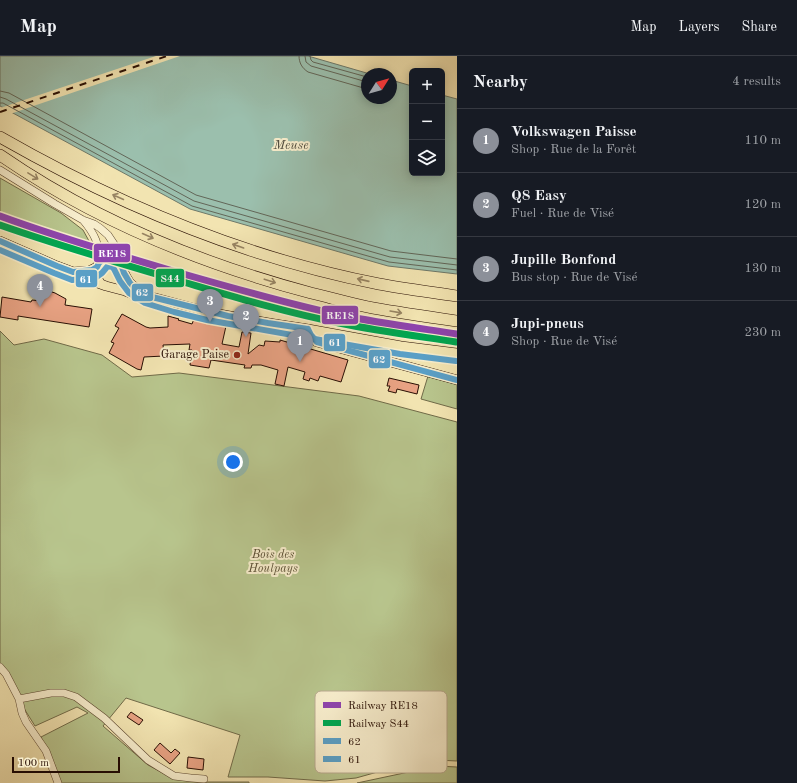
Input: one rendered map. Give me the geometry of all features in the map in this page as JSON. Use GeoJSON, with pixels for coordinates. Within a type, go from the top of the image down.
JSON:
{"type":"FeatureCollection","features":[{"type":"Feature","properties":{"kind":"highway"},"geometry":{"type":"LineString","coordinates":[[0,137],[104,191],[156,214],[238,246],[330,273],[379,284],[457,296]]}},
{"type":"Feature","properties":{"kind":"highway"},"geometry":{"type":"LineString","coordinates":[[0,155],[51,187],[93,210],[162,242],[231,269],[277,284],[372,307],[457,321]]}},
{"type":"Feature","properties":{"kind":"main road"},"geometry":{"type":"LineString","coordinates":[[0,241],[73,272],[81,277],[138,296],[148,296],[208,312],[275,324],[401,346],[457,353]]}},
{"type":"Feature","properties":{"kind":"main road"},"geometry":{"type":"LineString","coordinates":[[73,272],[89,270],[100,262],[110,258],[115,259],[123,268],[134,287],[148,296]]}},
{"type":"Feature","properties":{"kind":"main road"},"geometry":{"type":"LineString","coordinates":[[100,262],[96,275],[98,280],[106,285],[119,283],[122,279],[123,268]]}},
{"type":"Feature","properties":{"kind":"main road"},"geometry":{"type":"LineString","coordinates":[[308,329],[317,342],[457,380]]}},
{"type":"Feature","properties":{"kind":"street"},"geometry":{"type":"LineString","coordinates":[[0,170],[31,190],[83,220],[94,224],[104,231],[110,238],[123,268]]}},
{"type":"Feature","properties":{"kind":"street"},"geometry":{"type":"LineString","coordinates":[[83,220],[92,231],[100,251],[100,262]]}},
{"type":"Feature","properties":{"kind":"street"},"geometry":{"type":"LineString","coordinates":[[0,667],[6,674],[18,699],[26,722],[46,751],[58,783]]}},
{"type":"Feature","properties":{"kind":"street"},"geometry":{"type":"LineString","coordinates":[[18,699],[51,693],[64,693],[76,697],[104,718],[148,760],[174,776],[204,779]]}},
{"type":"Feature","properties":{"kind":"green space"},"geometry":{"type":"Polygon","coordinates":[[[0,178],[61,213],[83,230],[89,241],[58,233],[0,212],[0,178]]]}},
{"type":"Feature","properties":{"kind":"green space","name":"Bois des Houlpays"},"geometry":{"type":"Polygon","coordinates":[[[0,331],[14,345],[44,339],[102,355],[132,377],[179,373],[359,396],[457,422],[457,761],[447,761],[447,691],[315,691],[315,773],[374,773],[356,778],[325,781],[268,777],[228,777],[240,735],[126,698],[103,726],[148,765],[174,779],[197,782],[249,783],[60,783],[41,737],[88,713],[77,707],[35,726],[0,670],[0,331]]]}},
{"type":"Feature","properties":{"kind":"green space"},"geometry":{"type":"Polygon","coordinates":[[[428,376],[457,384],[457,409],[421,399],[428,376]]]}},
{"type":"Feature","properties":{"kind":"green space"},"geometry":{"type":"Polygon","coordinates":[[[447,766],[457,767],[457,783],[357,783],[404,773],[447,773],[447,766]]]}},
{"type":"Feature","properties":{"kind":"water","name":"Meuse"},"geometry":{"type":"Polygon","coordinates":[[[0,56],[308,56],[361,71],[361,104],[397,104],[397,82],[409,85],[409,176],[445,176],[445,96],[457,99],[457,274],[388,266],[190,209],[0,106],[0,56]]]}},
{"type":"Feature","properties":{"kind":"pier"},"geometry":{"type":"Polygon","coordinates":[[[156,56],[180,56],[10,114],[0,108],[156,56]]]}},
{"type":"Feature","properties":{"kind":"building"},"geometry":{"type":"Polygon","coordinates":[[[43,289],[66,299],[65,305],[92,309],[89,327],[18,316],[18,320],[0,317],[2,297],[31,302],[32,300],[42,301],[43,289]]]}},
{"type":"Feature","properties":{"kind":"building"},"geometry":{"type":"Polygon","coordinates":[[[122,314],[150,328],[168,327],[168,316],[192,324],[194,319],[226,326],[222,344],[239,347],[242,332],[251,333],[248,354],[259,345],[264,346],[265,341],[280,342],[280,340],[348,360],[341,382],[320,376],[318,381],[310,378],[309,381],[303,379],[305,372],[288,367],[284,386],[275,384],[278,370],[261,365],[252,365],[251,368],[244,368],[245,365],[211,360],[209,368],[190,365],[192,350],[189,350],[190,344],[163,345],[164,356],[144,357],[141,370],[109,353],[114,343],[111,342],[119,328],[115,326],[122,314]]]}},
{"type":"Feature","properties":{"kind":"building"},"geometry":{"type":"Polygon","coordinates":[[[389,378],[419,385],[417,394],[397,389],[396,393],[388,391],[390,386],[387,386],[389,378]]]}},
{"type":"Feature","properties":{"kind":"building"},"geometry":{"type":"Polygon","coordinates":[[[131,712],[143,720],[139,725],[127,717],[131,712]]]}},
{"type":"Feature","properties":{"kind":"building"},"geometry":{"type":"Polygon","coordinates":[[[160,743],[171,753],[175,749],[180,753],[170,764],[154,750],[160,743]]]}},
{"type":"Feature","properties":{"kind":"building"},"geometry":{"type":"Polygon","coordinates":[[[188,757],[204,759],[203,770],[187,768],[188,757]]]}},
{"type":"Feature","properties":{"kind":"railway"},"geometry":{"type":"LineString","coordinates":[[0,112],[167,56]]}},
{"type":"Feature","properties":{"kind":"rail line","name":"RE18"},"geometry":{"type":"LineString","coordinates":[[0,216],[108,252],[277,300],[355,318],[457,334]]}},
{"type":"Feature","properties":{"kind":"rail line","name":"S44"},"geometry":{"type":"LineString","coordinates":[[0,225],[108,260],[318,319],[456,342]]}},
{"type":"Feature","properties":{"kind":"transit line","name":"62"},"geometry":{"type":"LineString","coordinates":[[0,241],[73,272],[92,270],[104,259],[115,259],[121,264],[130,283],[148,296],[228,316],[308,329]]}},
{"type":"Feature","properties":{"kind":"transit line","name":"61"},"geometry":{"type":"LineString","coordinates":[[0,250],[72,280],[95,278],[107,267],[111,266],[129,293],[145,303],[174,312],[207,320],[400,354],[456,361]]}},
{"type":"Feature","properties":{"kind":"transit line","name":"62"},"geometry":{"type":"LineString","coordinates":[[308,329],[317,342],[457,380]]}},
{"type":"Feature","properties":{"kind":"place","name":"Jupi-pneus"},"geometry":{"type":"Point","coordinates":[40,307]}},
{"type":"Feature","properties":{"kind":"place","name":"Jupille Bonfond"},"geometry":{"type":"Point","coordinates":[210,322]}},
{"type":"Feature","properties":{"kind":"place","name":"Q8 Easy"},"geometry":{"type":"Point","coordinates":[246,337]}},
{"type":"Feature","properties":{"kind":"place","name":"Garage Paise"},"geometry":{"type":"Point","coordinates":[237,355]}},
{"type":"Feature","properties":{"kind":"place","name":"Volkswagen Paisse"},"geometry":{"type":"Point","coordinates":[300,362]}}]}
